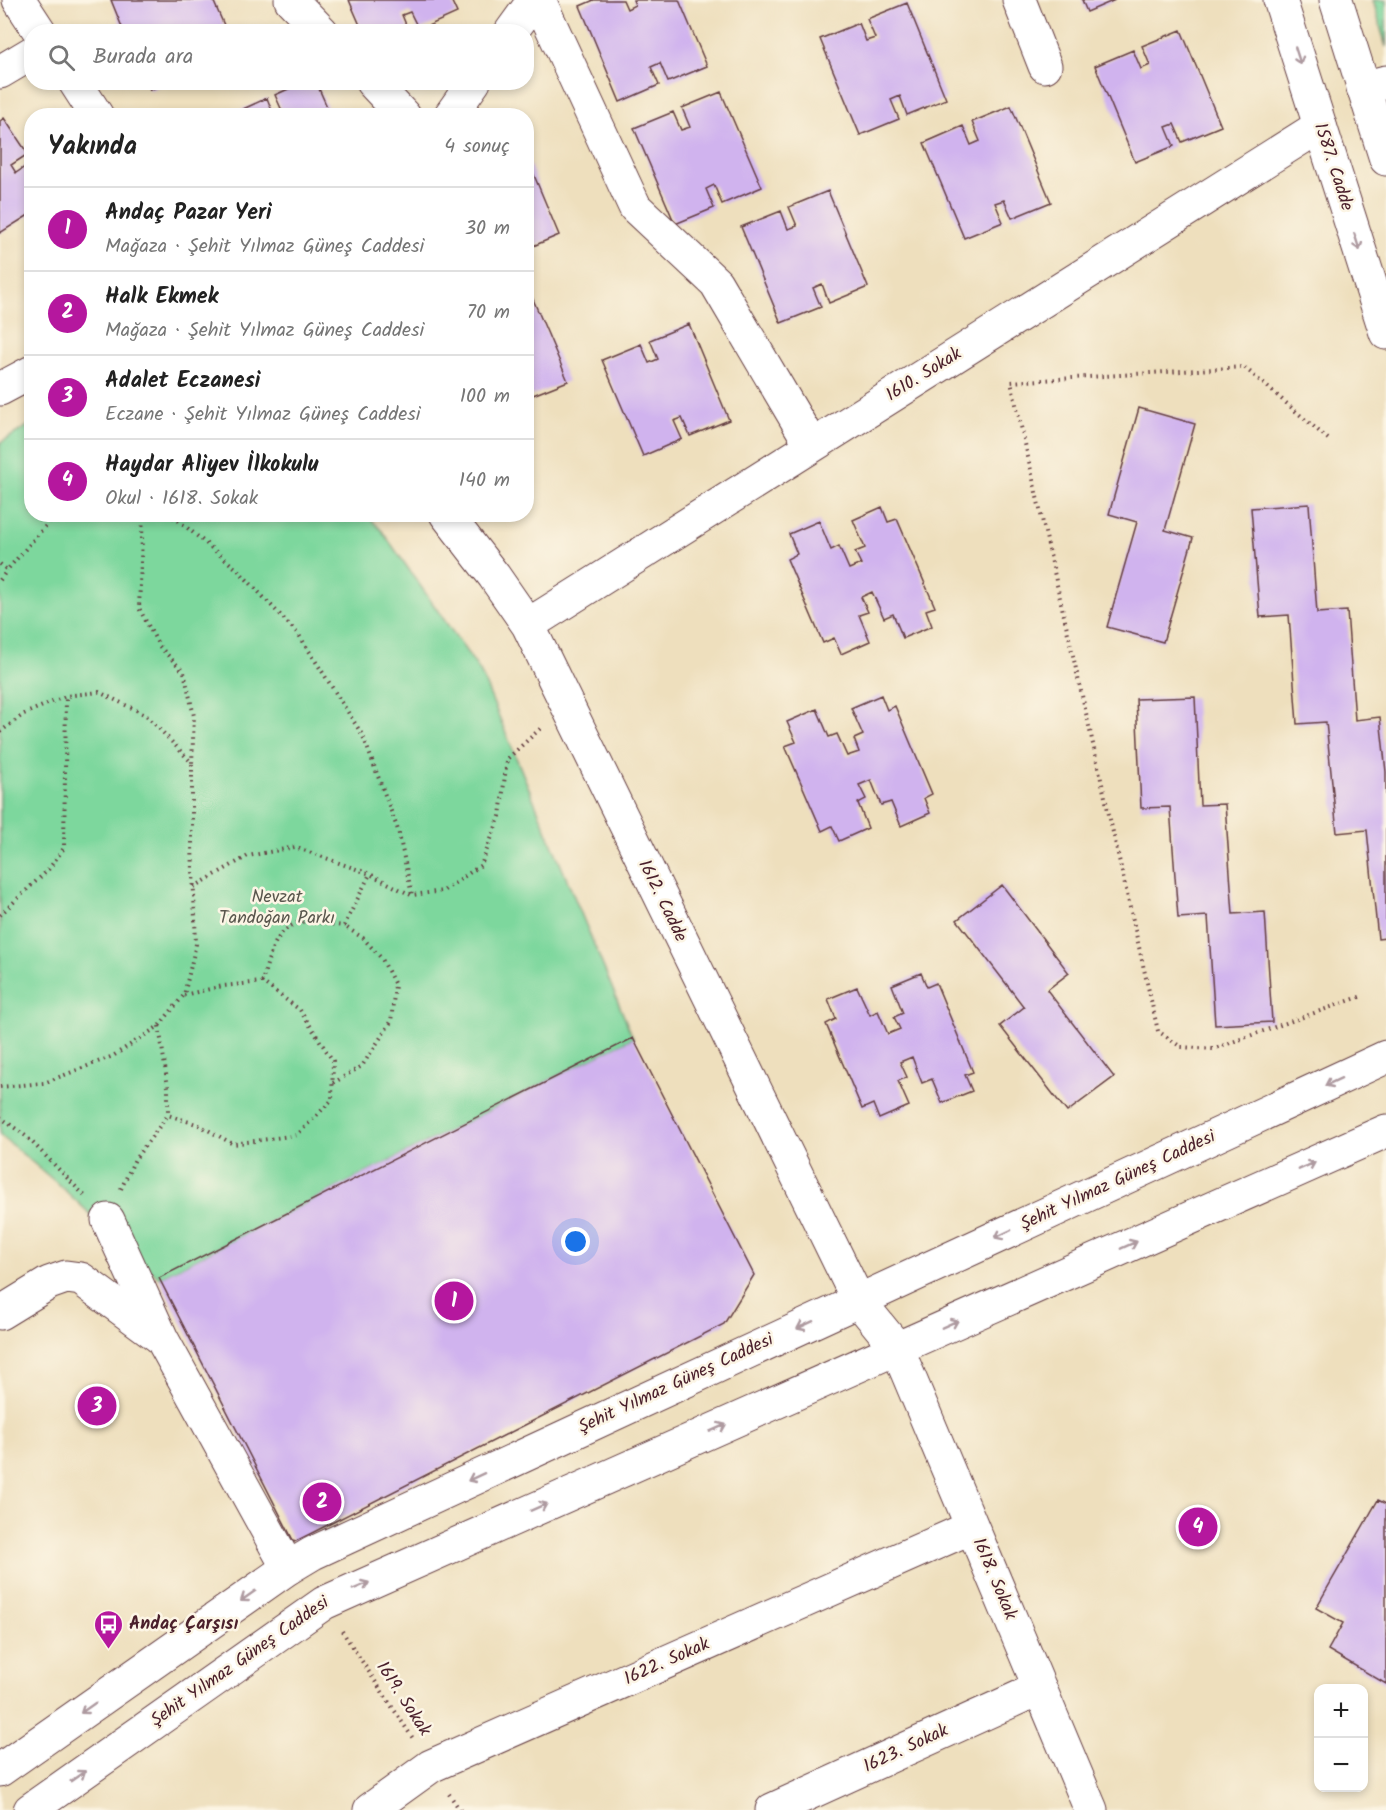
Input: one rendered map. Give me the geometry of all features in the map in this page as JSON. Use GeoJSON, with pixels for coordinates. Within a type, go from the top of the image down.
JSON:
{"type":"FeatureCollection","features":[{"type":"Feature","properties":{"kind":"street"},"geometry":{"type":"LineString","coordinates":[[19,0],[35,24]]}},
{"type":"Feature","properties":{"kind":"street"},"geometry":{"type":"LineString","coordinates":[[291,0],[314,24]]}},
{"type":"Feature","properties":{"kind":"street"},"geometry":{"type":"LineString","coordinates":[[518,24],[537,0],[635,207],[716,283],[812,446]]}},
{"type":"Feature","properties":{"kind":"street"},"geometry":{"type":"LineString","coordinates":[[1019,0],[1045,66]]}},
{"type":"Feature","properties":{"kind":"street","name":"1587. Cadde"},"geometry":{"type":"LineString","coordinates":[[1280,0],[1386,333]]}},
{"type":"Feature","properties":{"kind":"street"},"geometry":{"type":"LineString","coordinates":[[1336,0],[1374,85],[1386,159]]}},
{"type":"Feature","properties":{"kind":"street"},"geometry":{"type":"LineString","coordinates":[[0,72],[24,58]]}},
{"type":"Feature","properties":{"kind":"street"},"geometry":{"type":"LineString","coordinates":[[80,90],[93,108]]}},
{"type":"Feature","properties":{"kind":"street"},"geometry":{"type":"LineString","coordinates":[[380,90],[396,108]]}},
{"type":"Feature","properties":{"kind":"street"},"geometry":{"type":"LineString","coordinates":[[456,108],[468,90]]}},
{"type":"Feature","properties":{"kind":"street","name":"1610. Sokak"},"geometry":{"type":"LineString","coordinates":[[528,625],[1320,126]]}},
{"type":"Feature","properties":{"kind":"street"},"geometry":{"type":"LineString","coordinates":[[0,389],[24,376]]}},
{"type":"Feature","properties":{"kind":"street","name":"1612. Cadde"},"geometry":{"type":"LineString","coordinates":[[452,522],[528,625],[858,1300],[897,1348]]}},
{"type":"Feature","properties":{"kind":"street","name":"Şehit Yılmaz Güneş Caddesi"},"geometry":{"type":"LineString","coordinates":[[0,1770],[288,1568],[340,1540],[1386,1057]]}},
{"type":"Feature","properties":{"kind":"street","name":"Şehit Yılmaz Güneş Caddesi"},"geometry":{"type":"LineString","coordinates":[[30,1810],[324,1603],[1386,1131]]}},
{"type":"Feature","properties":{"kind":"street"},"geometry":{"type":"LineString","coordinates":[[108,1220],[162,1339],[288,1568]]}},
{"type":"Feature","properties":{"kind":"street"},"geometry":{"type":"LineString","coordinates":[[0,1313],[49,1284],[66,1277],[81,1279],[162,1339]]}},
{"type":"Feature","properties":{"kind":"street","name":"1618. Sokak"},"geometry":{"type":"LineString","coordinates":[[897,1348],[1091,1810]]}},
{"type":"Feature","properties":{"kind":"street","name":"1622. Sokak"},"geometry":{"type":"LineString","coordinates":[[370,1810],[431,1766],[972,1527]]}},
{"type":"Feature","properties":{"kind":"street","name":"1623. Sokak"},"geometry":{"type":"LineString","coordinates":[[772,1810],[1040,1688]]}},
{"type":"Feature","properties":{"kind":"path"},"geometry":{"type":"LineString","coordinates":[[1329,439],[1244,367],[1011,382],[1158,1031],[1181,1047],[1213,1049],[1362,996]]}},
{"type":"Feature","properties":{"kind":"path"},"geometry":{"type":"LineString","coordinates":[[0,580],[49,522]]}},
{"type":"Feature","properties":{"kind":"path"},"geometry":{"type":"LineString","coordinates":[[0,1087],[44,1083],[113,1056],[159,1026],[184,995],[196,944],[192,763],[194,716],[184,672],[159,646],[139,608],[143,522]]}},
{"type":"Feature","properties":{"kind":"path"},"geometry":{"type":"LineString","coordinates":[[181,522],[238,570],[299,635],[363,736],[398,830],[412,895]]}},
{"type":"Feature","properties":{"kind":"path"},"geometry":{"type":"LineString","coordinates":[[0,564],[7,570]]}},
{"type":"Feature","properties":{"kind":"path"},"geometry":{"type":"LineString","coordinates":[[0,732],[24,714],[66,696],[99,692],[146,715],[192,763]]}},
{"type":"Feature","properties":{"kind":"path"},"geometry":{"type":"LineString","coordinates":[[0,915],[48,870],[64,848],[66,696]]}},
{"type":"Feature","properties":{"kind":"path"},"geometry":{"type":"LineString","coordinates":[[194,887],[248,855],[295,847],[370,874],[412,895],[443,891],[482,866],[500,816],[507,759],[566,705]]}},
{"type":"Feature","properties":{"kind":"path"},"geometry":{"type":"LineString","coordinates":[[344,926],[370,874]]}},
{"type":"Feature","properties":{"kind":"path"},"geometry":{"type":"LineString","coordinates":[[262,982],[274,943],[285,930],[302,921],[344,926],[363,938],[382,959],[395,985],[391,1022],[362,1066],[332,1083]]}},
{"type":"Feature","properties":{"kind":"path"},"geometry":{"type":"LineString","coordinates":[[168,1114],[199,1125],[233,1144],[297,1135],[332,1100],[333,1061],[300,1010],[262,982],[223,986],[184,995]]}},
{"type":"Feature","properties":{"kind":"path"},"geometry":{"type":"LineString","coordinates":[[0,1117],[27,1137],[108,1220],[135,1159],[168,1114],[168,1088],[159,1026]]}},
{"type":"Feature","properties":{"kind":"path","name":"1619. Sokak"},"geometry":{"type":"LineString","coordinates":[[324,1603],[460,1810]]}},
{"type":"Feature","properties":{"kind":"green space"},"geometry":{"type":"Polygon","coordinates":[[[1373,0],[1386,0],[1386,47],[1373,0]]]}},
{"type":"Feature","properties":{"kind":"green space","name":"Nevzat Tandoğan Parkı"},"geometry":{"type":"Polygon","coordinates":[[[24,428],[24,522],[374,522],[480,671],[633,1038],[159,1278],[58,1184],[0,1135],[0,443],[24,428]]]}},
{"type":"Feature","properties":{"kind":"building"},"geometry":{"type":"Polygon","coordinates":[[[111,0],[213,0],[224,24],[121,24],[111,0]]]}},
{"type":"Feature","properties":{"kind":"building"},"geometry":{"type":"Polygon","coordinates":[[[349,0],[451,0],[457,13],[432,24],[416,24],[410,12],[402,15],[406,24],[360,24],[349,0]]]}},
{"type":"Feature","properties":{"kind":"building"},"geometry":{"type":"Polygon","coordinates":[[[594,0],[623,0],[627,9],[635,5],[633,0],[679,0],[707,66],[668,82],[660,63],[651,67],[659,85],[620,102],[580,6],[594,0]]]}},
{"type":"Feature","properties":{"kind":"building"},"geometry":{"type":"Polygon","coordinates":[[[1082,0],[1115,0],[1087,12],[1082,0]]]}},
{"type":"Feature","properties":{"kind":"building"},"geometry":{"type":"Polygon","coordinates":[[[907,3],[946,99],[907,115],[900,96],[891,100],[899,119],[860,135],[820,39],[859,23],[866,41],[875,38],[867,19],[907,3]]]}},
{"type":"Feature","properties":{"kind":"building"},"geometry":{"type":"Polygon","coordinates":[[[1181,30],[1221,126],[1182,142],[1174,124],[1166,127],[1174,146],[1135,162],[1095,66],[1133,50],[1141,69],[1150,65],[1142,46],[1181,30]]]}},
{"type":"Feature","properties":{"kind":"building"},"geometry":{"type":"Polygon","coordinates":[[[286,90],[320,90],[327,108],[281,108],[275,95],[286,90]]]}},
{"type":"Feature","properties":{"kind":"building"},"geometry":{"type":"Polygon","coordinates":[[[721,92],[762,187],[722,204],[714,185],[706,189],[714,208],[675,224],[634,128],[673,112],[681,130],[690,127],[682,108],[721,92]]]}},
{"type":"Feature","properties":{"kind":"building"},"geometry":{"type":"Polygon","coordinates":[[[267,98],[271,108],[245,108],[267,98]]]}},
{"type":"Feature","properties":{"kind":"building"},"geometry":{"type":"Polygon","coordinates":[[[1011,106],[1051,202],[1012,218],[1004,200],[995,203],[1003,222],[964,238],[924,143],[963,126],[971,145],[980,141],[972,122],[1011,106]]]}},
{"type":"Feature","properties":{"kind":"building"},"geometry":{"type":"Polygon","coordinates":[[[4,118],[24,148],[24,157],[11,165],[16,173],[24,168],[24,218],[0,233],[0,121],[4,118]]]}},
{"type":"Feature","properties":{"kind":"building"},"geometry":{"type":"Polygon","coordinates":[[[534,175],[559,235],[534,246],[534,175]]]}},
{"type":"Feature","properties":{"kind":"building"},"geometry":{"type":"Polygon","coordinates":[[[828,191],[868,287],[829,303],[822,284],[813,288],[821,307],[781,323],[741,227],[781,211],[788,229],[797,226],[789,207],[828,191]]]}},
{"type":"Feature","properties":{"kind":"building"},"geometry":{"type":"Polygon","coordinates":[[[534,302],[568,381],[534,395],[534,302]]]}},
{"type":"Feature","properties":{"kind":"building"},"geometry":{"type":"Polygon","coordinates":[[[689,324],[729,420],[690,436],[682,418],[674,421],[682,439],[643,456],[602,360],[641,344],[649,363],[658,359],[650,340],[689,324]]]}},
{"type":"Feature","properties":{"kind":"building"},"geometry":{"type":"Polygon","coordinates":[[[1139,408],[1195,424],[1165,530],[1193,538],[1163,642],[1107,627],[1137,522],[1109,514],[1139,408]]]}},
{"type":"Feature","properties":{"kind":"building"},"geometry":{"type":"Polygon","coordinates":[[[1309,504],[1317,613],[1347,611],[1355,720],[1380,717],[1386,772],[1386,938],[1378,939],[1367,830],[1337,833],[1326,722],[1297,724],[1289,615],[1260,617],[1251,508],[1309,504]]]}},
{"type":"Feature","properties":{"kind":"building"},"geometry":{"type":"Polygon","coordinates":[[[882,507],[888,522],[897,519],[935,607],[926,610],[932,626],[903,638],[893,614],[884,618],[872,592],[861,597],[868,612],[859,615],[870,641],[841,654],[834,638],[823,643],[787,559],[797,554],[789,534],[819,521],[831,550],[839,546],[849,569],[861,564],[855,552],[865,548],[853,520],[882,507]]]}},
{"type":"Feature","properties":{"kind":"building"},"geometry":{"type":"Polygon","coordinates":[[[881,695],[887,710],[895,706],[932,794],[924,798],[930,813],[901,826],[891,802],[881,805],[871,780],[859,785],[866,799],[858,803],[868,828],[839,841],[832,826],[822,831],[785,746],[796,742],[787,722],[817,709],[829,737],[837,734],[847,756],[859,752],[854,739],[863,735],[851,708],[881,695]]]}},
{"type":"Feature","properties":{"kind":"building"},"geometry":{"type":"Polygon","coordinates":[[[1195,697],[1200,805],[1225,804],[1233,914],[1265,912],[1272,1022],[1215,1025],[1208,916],[1178,918],[1170,807],[1141,808],[1136,699],[1195,697]]]}},
{"type":"Feature","properties":{"kind":"building"},"geometry":{"type":"Polygon","coordinates":[[[1002,885],[1069,973],[1047,990],[1114,1077],[1067,1112],[1000,1026],[1024,1007],[957,920],[1002,885]]]}},
{"type":"Feature","properties":{"kind":"building"},"geometry":{"type":"Polygon","coordinates":[[[921,973],[927,987],[936,983],[973,1072],[965,1075],[972,1091],[942,1103],[932,1079],[922,1083],[912,1057],[900,1062],[907,1077],[898,1081],[909,1106],[879,1119],[873,1104],[862,1109],[826,1024],[836,1019],[828,999],[857,987],[870,1015],[878,1011],[888,1034],[900,1029],[894,1017],[903,1013],[892,985],[921,973]]]}},
{"type":"Feature","properties":{"kind":"building"},"geometry":{"type":"Polygon","coordinates":[[[633,1038],[754,1275],[724,1324],[294,1542],[159,1278],[633,1038]]]}},
{"type":"Feature","properties":{"kind":"building"},"geometry":{"type":"Polygon","coordinates":[[[1378,1500],[1386,1504],[1386,1684],[1328,1650],[1343,1623],[1316,1608],[1378,1500]]]}},
{"type":"Feature","properties":{"kind":"place","name":"Andaç Pazar Yeri"},"geometry":{"type":"Point","coordinates":[454,1301]}},
{"type":"Feature","properties":{"kind":"place","name":"Adalet Eczanesi"},"geometry":{"type":"Point","coordinates":[97,1406]}},
{"type":"Feature","properties":{"kind":"place","name":"Halk Ekmek"},"geometry":{"type":"Point","coordinates":[322,1502]}},
{"type":"Feature","properties":{"kind":"place","name":"Haydar Aliyev İlkokulu"},"geometry":{"type":"Point","coordinates":[1198,1527]}},
{"type":"Feature","properties":{"kind":"place","name":"Andaç Çarşısı"},"geometry":{"type":"Point","coordinates":[108,1650]}}]}
